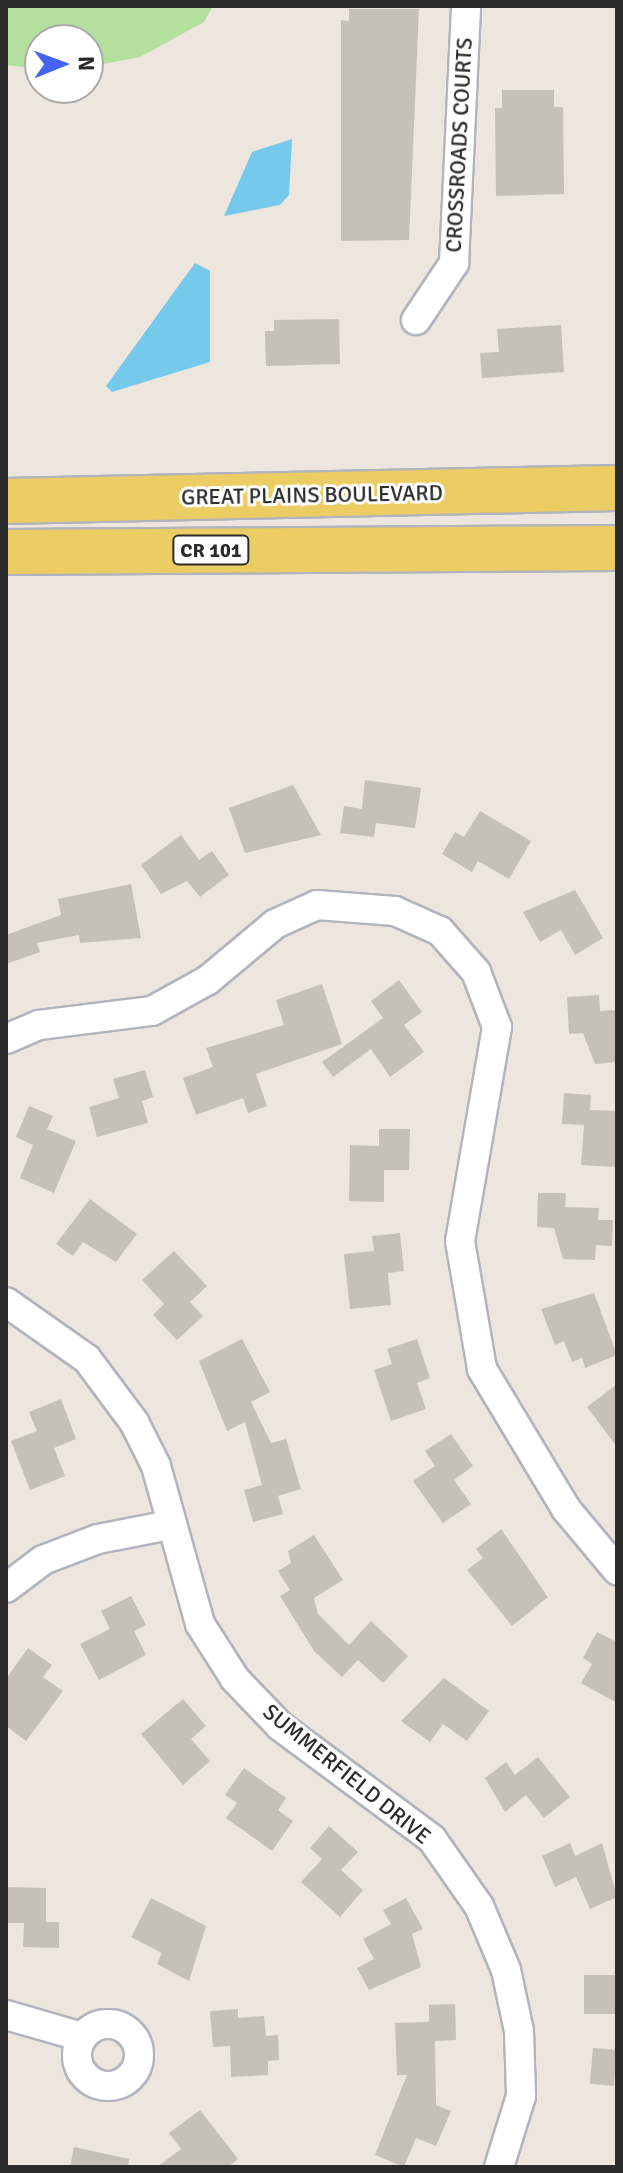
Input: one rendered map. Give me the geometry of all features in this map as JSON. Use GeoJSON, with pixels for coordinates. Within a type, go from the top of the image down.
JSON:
{"type":"FeatureCollection","features":[{"type":"Feature","properties":{"kind":"main road","name":"GREAT PLAINS BOULEVARD"},"geometry":{"type":"LineString","coordinates":[[6,501],[617,488]]}},
{"type":"Feature","properties":{"kind":"main road","name":"CR 101"},"geometry":{"type":"LineString","coordinates":[[6,552],[617,548]]}},
{"type":"Feature","properties":{"kind":"street","name":"CROSSROADS COURTS"},"geometry":{"type":"LineString","coordinates":[[416,320],[454,263],[466,6]]}},
{"type":"Feature","properties":{"kind":"street"},"geometry":{"type":"LineString","coordinates":[[6,1039],[39,1025],[152,1011],[208,980],[275,924],[317,905],[395,911],[440,931],[476,972],[497,1027],[460,1241],[482,1369],[526,1450],[617,1570]]}},
{"type":"Feature","properties":{"kind":"street","name":"SUMMERFIELD DRIVE"},"geometry":{"type":"LineString","coordinates":[[6,1302],[87,1359],[134,1422],[156,1466],[200,1624],[235,1679],[280,1726],[432,1839],[479,1906],[506,1970],[519,2031],[521,2096],[499,2167]]}},
{"type":"Feature","properties":{"kind":"street"},"geometry":{"type":"LineString","coordinates":[[6,1588],[43,1560],[98,1539],[170,1525]]}},
{"type":"Feature","properties":{"kind":"street"},"geometry":{"type":"LineString","coordinates":[[588,1535],[617,1541]]}},
{"type":"Feature","properties":{"kind":"street"},"geometry":{"type":"LineString","coordinates":[[6,2015],[82,2037]]}},
{"type":"Feature","properties":{"kind":"green space"},"geometry":{"type":"Polygon","coordinates":[[[6,6],[213,6],[204,22],[140,57],[104,64],[104,24],[24,24],[24,67],[6,65],[6,6]]]}},
{"type":"Feature","properties":{"kind":"water"},"geometry":{"type":"Polygon","coordinates":[[[292,139],[289,195],[280,205],[224,216],[252,152],[292,139]]]}},
{"type":"Feature","properties":{"kind":"water"},"geometry":{"type":"Polygon","coordinates":[[[195,263],[210,271],[210,362],[112,392],[106,386],[195,263]]]}},
{"type":"Feature","properties":{"kind":"building"},"geometry":{"type":"Polygon","coordinates":[[[349,9],[419,9],[409,240],[341,241],[341,20],[349,21],[349,9]]]}},
{"type":"Feature","properties":{"kind":"building"},"geometry":{"type":"Polygon","coordinates":[[[502,90],[554,90],[554,107],[563,107],[564,194],[496,196],[495,108],[502,108],[502,90]]]}},
{"type":"Feature","properties":{"kind":"building"},"geometry":{"type":"Polygon","coordinates":[[[339,319],[340,364],[266,366],[265,331],[274,331],[274,320],[339,319]]]}},
{"type":"Feature","properties":{"kind":"building"},"geometry":{"type":"Polygon","coordinates":[[[561,325],[564,372],[482,378],[480,353],[499,352],[497,329],[561,325]]]}},
{"type":"Feature","properties":{"kind":"building"},"geometry":{"type":"Polygon","coordinates":[[[365,780],[421,788],[415,828],[376,823],[374,837],[340,833],[344,806],[362,809],[365,780]]]}},
{"type":"Feature","properties":{"kind":"building"},"geometry":{"type":"Polygon","coordinates":[[[293,785],[321,835],[245,853],[229,808],[293,785]]]}},
{"type":"Feature","properties":{"kind":"building"},"geometry":{"type":"Polygon","coordinates":[[[480,811],[531,841],[509,879],[478,861],[472,872],[442,854],[455,832],[464,837],[480,811]]]}},
{"type":"Feature","properties":{"kind":"building"},"geometry":{"type":"Polygon","coordinates":[[[181,835],[199,860],[212,851],[229,875],[200,897],[187,881],[161,894],[141,865],[181,835]]]}},
{"type":"Feature","properties":{"kind":"building"},"geometry":{"type":"Polygon","coordinates":[[[131,884],[141,938],[80,943],[79,935],[37,943],[40,952],[6,964],[6,935],[61,915],[58,899],[131,884]]]}},
{"type":"Feature","properties":{"kind":"building"},"geometry":{"type":"Polygon","coordinates":[[[575,890],[603,938],[575,955],[561,930],[540,942],[523,912],[575,890]]]}},
{"type":"Feature","properties":{"kind":"building"},"geometry":{"type":"Polygon","coordinates":[[[399,980],[422,1012],[404,1025],[424,1052],[390,1077],[371,1049],[333,1077],[322,1062],[383,1018],[371,1001],[399,980]]]}},
{"type":"Feature","properties":{"kind":"building"},"geometry":{"type":"Polygon","coordinates":[[[322,984],[342,1044],[256,1074],[267,1106],[248,1113],[243,1098],[196,1115],[183,1078],[213,1067],[206,1048],[284,1025],[276,1000],[322,984]]]}},
{"type":"Feature","properties":{"kind":"building"},"geometry":{"type":"Polygon","coordinates":[[[599,995],[600,1011],[617,1010],[617,1062],[595,1064],[583,1033],[569,1034],[567,997],[599,995]]]}},
{"type":"Feature","properties":{"kind":"building"},"geometry":{"type":"Polygon","coordinates":[[[145,1070],[153,1097],[142,1101],[148,1123],[97,1137],[89,1107],[119,1098],[113,1079],[145,1070]]]}},
{"type":"Feature","properties":{"kind":"building"},"geometry":{"type":"Polygon","coordinates":[[[564,1093],[591,1095],[590,1110],[617,1111],[617,1167],[581,1165],[584,1125],[562,1124],[564,1093]]]}},
{"type":"Feature","properties":{"kind":"building"},"geometry":{"type":"Polygon","coordinates":[[[29,1106],[53,1116],[47,1129],[76,1141],[54,1193],[20,1178],[33,1145],[16,1137],[29,1106]]]}},
{"type":"Feature","properties":{"kind":"building"},"geometry":{"type":"Polygon","coordinates":[[[379,1129],[410,1129],[409,1170],[384,1170],[384,1202],[349,1201],[350,1145],[379,1146],[379,1129]]]}},
{"type":"Feature","properties":{"kind":"building"},"geometry":{"type":"Polygon","coordinates":[[[538,1193],[566,1193],[565,1207],[599,1208],[598,1220],[613,1220],[612,1246],[596,1245],[595,1260],[563,1259],[554,1228],[537,1227],[538,1193]]]}},
{"type":"Feature","properties":{"kind":"building"},"geometry":{"type":"Polygon","coordinates":[[[90,1199],[137,1234],[116,1262],[83,1242],[73,1256],[56,1244],[90,1199]]]}},
{"type":"Feature","properties":{"kind":"building"},"geometry":{"type":"Polygon","coordinates":[[[400,1233],[404,1271],[388,1273],[391,1305],[350,1309],[344,1254],[374,1251],[372,1236],[400,1233]]]}},
{"type":"Feature","properties":{"kind":"building"},"geometry":{"type":"Polygon","coordinates":[[[174,1251],[207,1286],[190,1302],[203,1316],[177,1340],[153,1315],[164,1304],[142,1280],[174,1251]]]}},
{"type":"Feature","properties":{"kind":"building"},"geometry":{"type":"Polygon","coordinates":[[[594,1293],[617,1355],[585,1368],[582,1358],[572,1362],[564,1341],[555,1345],[541,1309],[594,1293]]]}},
{"type":"Feature","properties":{"kind":"building"},"geometry":{"type":"Polygon","coordinates":[[[242,1339],[270,1392],[251,1402],[271,1443],[286,1439],[301,1489],[278,1496],[283,1514],[253,1522],[244,1490],[262,1485],[245,1422],[227,1431],[199,1361],[242,1339]]]}},
{"type":"Feature","properties":{"kind":"building"},"geometry":{"type":"Polygon","coordinates":[[[417,1339],[430,1378],[417,1383],[426,1409],[391,1421],[374,1370],[392,1364],[387,1349],[417,1339]]]}},
{"type":"Feature","properties":{"kind":"building"},"geometry":{"type":"Polygon","coordinates":[[[617,1384],[617,1447],[587,1407],[617,1384]]]}},
{"type":"Feature","properties":{"kind":"building"},"geometry":{"type":"Polygon","coordinates":[[[61,1399],[76,1439],[54,1448],[65,1476],[30,1490],[11,1441],[37,1431],[29,1412],[61,1399]]]}},
{"type":"Feature","properties":{"kind":"building"},"geometry":{"type":"Polygon","coordinates":[[[451,1434],[473,1466],[454,1480],[471,1504],[443,1523],[413,1481],[435,1466],[425,1451],[451,1434]]]}},
{"type":"Feature","properties":{"kind":"building"},"geometry":{"type":"Polygon","coordinates":[[[501,1529],[548,1597],[512,1626],[467,1570],[483,1558],[476,1549],[501,1529]]]}},
{"type":"Feature","properties":{"kind":"building"},"geometry":{"type":"Polygon","coordinates":[[[314,1535],[343,1580],[314,1598],[318,1614],[349,1645],[371,1621],[408,1656],[383,1683],[358,1660],[342,1677],[314,1651],[280,1596],[290,1590],[278,1571],[291,1563],[288,1551],[314,1535]]]}},
{"type":"Feature","properties":{"kind":"building"},"geometry":{"type":"Polygon","coordinates":[[[131,1596],[146,1625],[134,1631],[146,1655],[99,1680],[80,1644],[110,1629],[101,1611],[131,1596]]]}},
{"type":"Feature","properties":{"kind":"building"},"geometry":{"type":"Polygon","coordinates":[[[597,1632],[617,1642],[617,1703],[581,1683],[592,1664],[583,1658],[597,1632]]]}},
{"type":"Feature","properties":{"kind":"building"},"geometry":{"type":"Polygon","coordinates":[[[28,1648],[52,1665],[43,1677],[63,1691],[26,1741],[6,1726],[6,1679],[28,1648]]]}},
{"type":"Feature","properties":{"kind":"building"},"geometry":{"type":"Polygon","coordinates":[[[444,1678],[489,1711],[467,1741],[443,1724],[430,1742],[401,1721],[444,1678]]]}},
{"type":"Feature","properties":{"kind":"building"},"geometry":{"type":"Polygon","coordinates":[[[183,1699],[206,1726],[191,1739],[210,1761],[183,1785],[141,1734],[183,1699]]]}},
{"type":"Feature","properties":{"kind":"building"},"geometry":{"type":"Polygon","coordinates":[[[538,1757],[570,1797],[544,1818],[526,1795],[505,1812],[485,1778],[506,1762],[515,1775],[538,1757]]]}},
{"type":"Feature","properties":{"kind":"building"},"geometry":{"type":"Polygon","coordinates":[[[244,1768],[286,1798],[278,1810],[293,1821],[272,1851],[226,1818],[237,1803],[225,1795],[244,1768]]]}},
{"type":"Feature","properties":{"kind":"building"},"geometry":{"type":"Polygon","coordinates":[[[329,1826],[358,1852],[341,1870],[363,1890],[340,1917],[301,1882],[322,1859],[310,1848],[329,1826]]]}},
{"type":"Feature","properties":{"kind":"building"},"geometry":{"type":"Polygon","coordinates":[[[570,1843],[575,1856],[602,1843],[617,1897],[590,1909],[576,1877],[555,1887],[542,1856],[570,1843]]]}},
{"type":"Feature","properties":{"kind":"building"},"geometry":{"type":"Polygon","coordinates":[[[6,1887],[46,1888],[46,1922],[59,1922],[59,1948],[23,1947],[24,1923],[6,1923],[6,1887]]]}},
{"type":"Feature","properties":{"kind":"building"},"geometry":{"type":"Polygon","coordinates":[[[151,1898],[206,1926],[189,1981],[157,1964],[162,1953],[131,1937],[151,1898]]]}},
{"type":"Feature","properties":{"kind":"building"},"geometry":{"type":"Polygon","coordinates":[[[406,1898],[423,1929],[412,1934],[421,1967],[369,1990],[357,1968],[374,1959],[363,1939],[391,1924],[383,1910],[406,1898]]]}},
{"type":"Feature","properties":{"kind":"building"},"geometry":{"type":"Polygon","coordinates":[[[584,1975],[617,1975],[617,2014],[584,2014],[584,1975]]]}},
{"type":"Feature","properties":{"kind":"building"},"geometry":{"type":"Polygon","coordinates":[[[455,2004],[456,2040],[435,2041],[436,2105],[451,2111],[436,2146],[416,2138],[404,2167],[375,2155],[407,2075],[397,2075],[395,2023],[429,2022],[429,2005],[455,2004]]]}},
{"type":"Feature","properties":{"kind":"building"},"geometry":{"type":"Polygon","coordinates":[[[238,2009],[238,2018],[264,2016],[266,2036],[278,2035],[279,2060],[268,2061],[268,2075],[231,2077],[230,2046],[213,2047],[210,2011],[238,2009]]]}},
{"type":"Feature","properties":{"kind":"building"},"geometry":{"type":"Polygon","coordinates":[[[593,2048],[617,2050],[614,2086],[590,2084],[593,2048]]]}},
{"type":"Feature","properties":{"kind":"building"},"geometry":{"type":"Polygon","coordinates":[[[200,2110],[238,2159],[228,2167],[157,2167],[181,2149],[169,2133],[200,2110]]]}},
{"type":"Feature","properties":{"kind":"building"},"geometry":{"type":"Polygon","coordinates":[[[74,2147],[129,2159],[128,2167],[70,2167],[74,2147]]]}}]}
